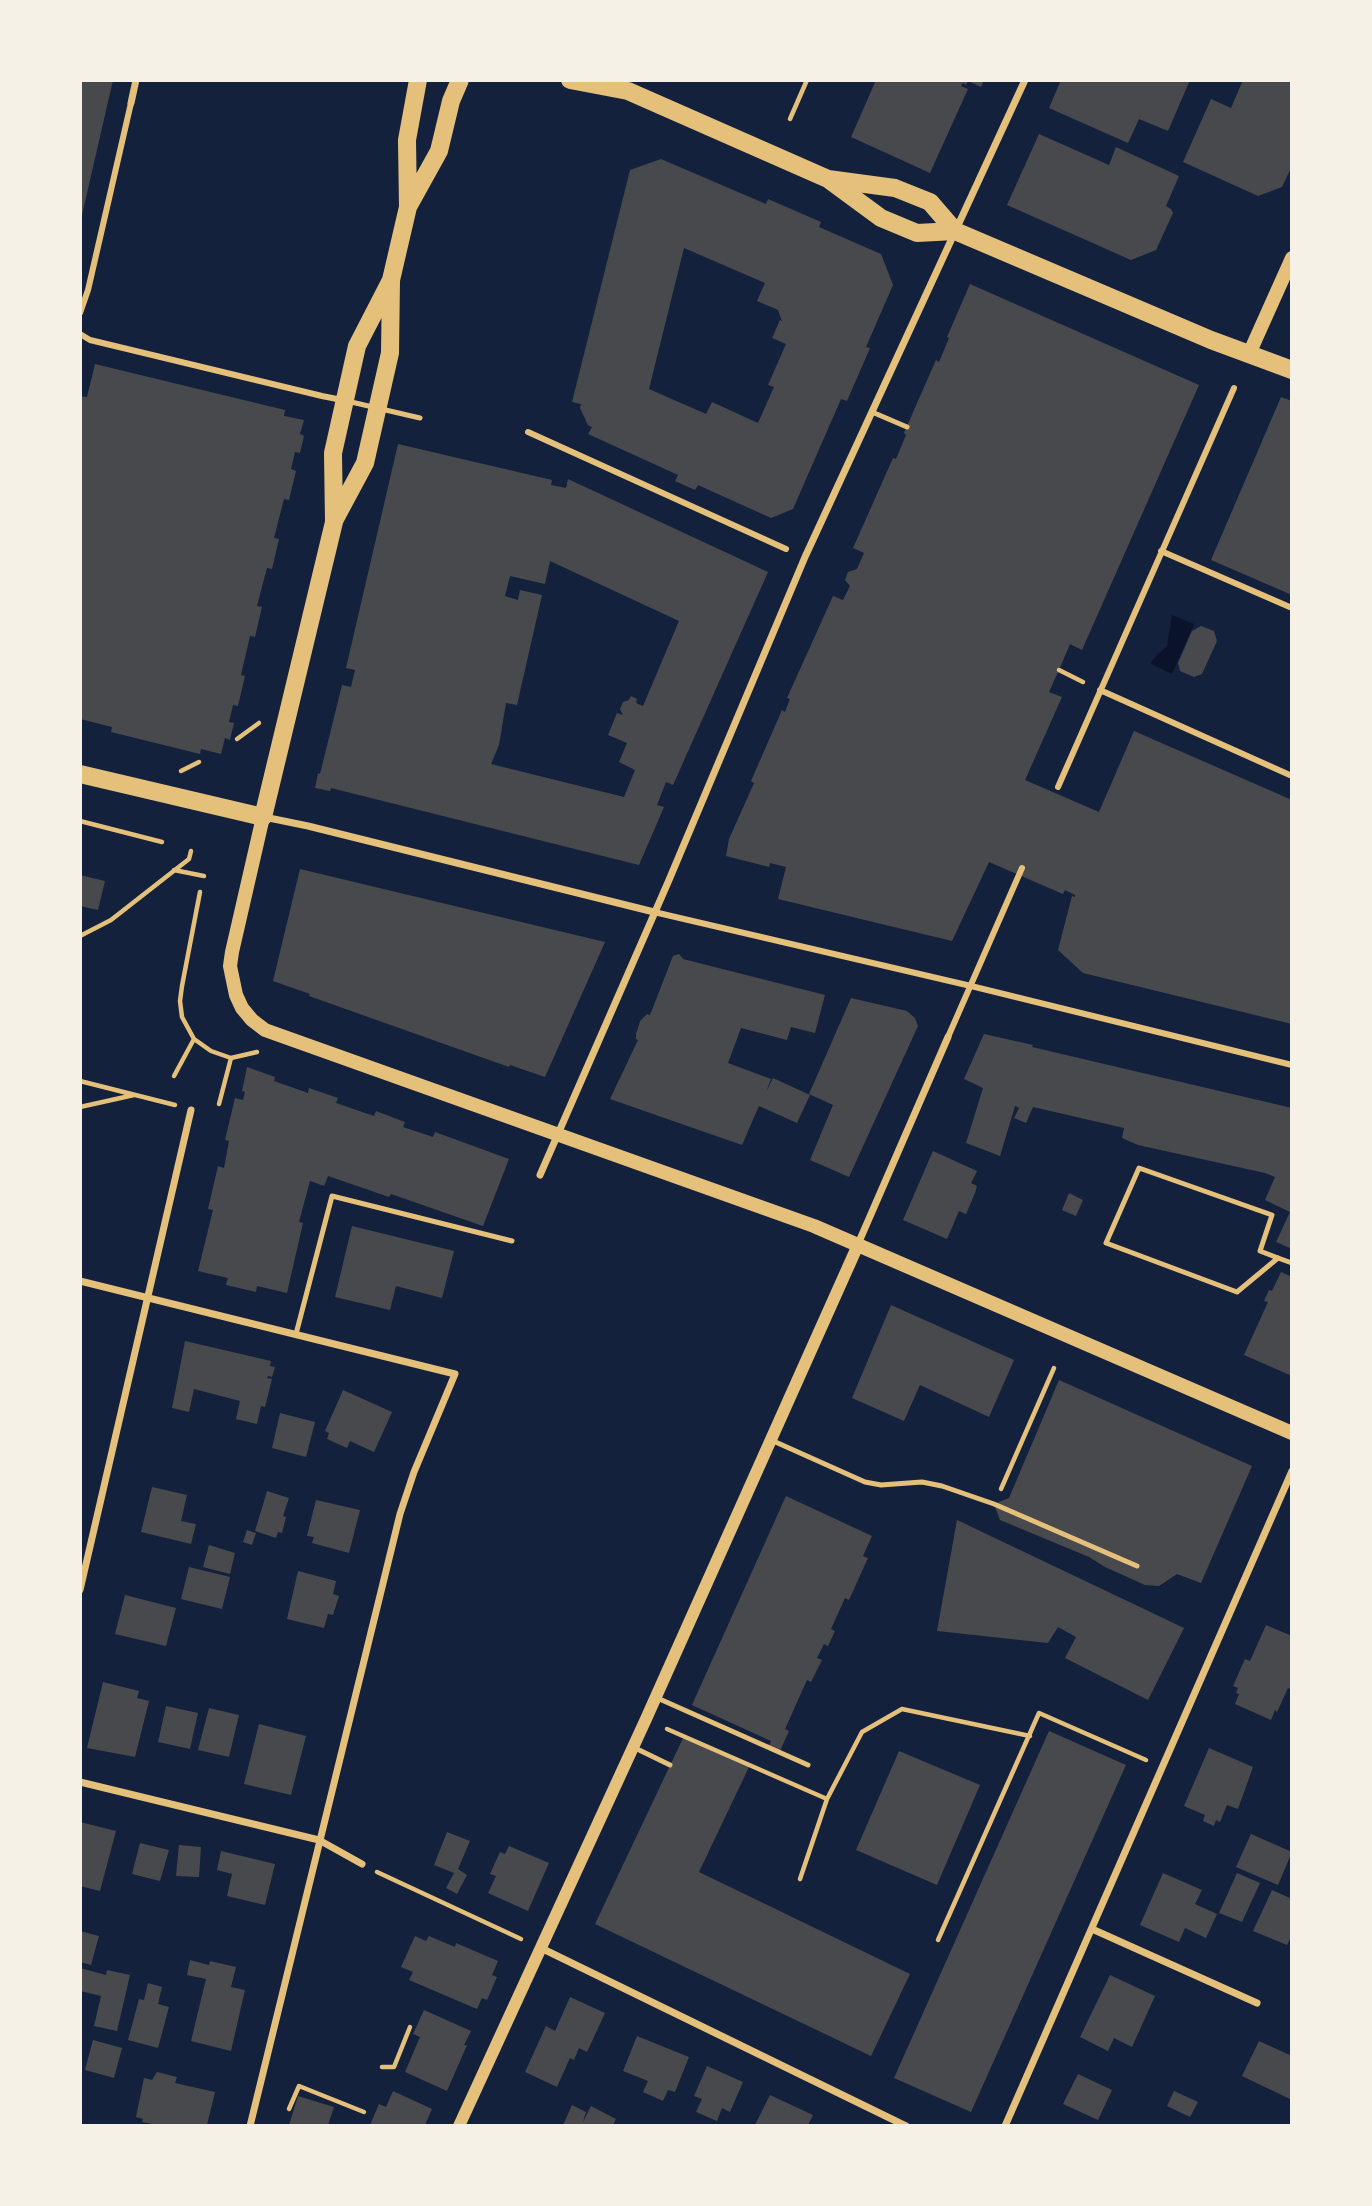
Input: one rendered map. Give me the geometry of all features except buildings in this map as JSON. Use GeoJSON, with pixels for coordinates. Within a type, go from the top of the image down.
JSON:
{"type":"FeatureCollection","features":[{"type":"Feature","properties":{"kind":"main road"},"geometry":{"type":"LineString","coordinates":[[418,80],[407,140],[408,207],[391,280],[390,353],[365,463],[334,522],[232,952],[230,967],[242,1009],[265,1030],[281,1037],[803,1222],[1292,1433]]}},
{"type":"Feature","properties":{"kind":"main road"},"geometry":{"type":"LineString","coordinates":[[408,207],[439,151],[460,80]]}},
{"type":"Feature","properties":{"kind":"main road"},"geometry":{"type":"LineString","coordinates":[[570,80],[621,86],[828,179],[881,218],[917,233],[955,231],[1211,340],[1292,370]]}},
{"type":"Feature","properties":{"kind":"main road"},"geometry":{"type":"LineString","coordinates":[[828,179],[895,188],[930,202],[955,231]]}},
{"type":"Feature","properties":{"kind":"main road"},"geometry":{"type":"LineString","coordinates":[[1249,354],[1292,258]]}},
{"type":"Feature","properties":{"kind":"main road"},"geometry":{"type":"LineString","coordinates":[[334,522],[332,453],[344,400],[357,346],[391,280]]}},
{"type":"Feature","properties":{"kind":"main road"},"geometry":{"type":"LineString","coordinates":[[80,774],[264,817]]}},
{"type":"Feature","properties":{"kind":"street"},"geometry":{"type":"LineString","coordinates":[[80,313],[88,290],[136,80]]}},
{"type":"Feature","properties":{"kind":"street"},"geometry":{"type":"LineString","coordinates":[[540,1175],[806,557],[1025,80]]}},
{"type":"Feature","properties":{"kind":"street"},"geometry":{"type":"LineString","coordinates":[[80,334],[90,340],[321,397],[344,400]]}},
{"type":"Feature","properties":{"kind":"street"},"geometry":{"type":"LineString","coordinates":[[1058,787],[1234,388]]}},
{"type":"Feature","properties":{"kind":"street"},"geometry":{"type":"LineString","coordinates":[[528,432],[786,549]]}},
{"type":"Feature","properties":{"kind":"street"},"geometry":{"type":"LineString","coordinates":[[1161,551],[1292,608]]}},
{"type":"Feature","properties":{"kind":"street"},"geometry":{"type":"LineString","coordinates":[[1100,690],[1292,776]]}},
{"type":"Feature","properties":{"kind":"street"},"geometry":{"type":"LineString","coordinates":[[264,817],[971,986],[1292,1066]]}},
{"type":"Feature","properties":{"kind":"street"},"geometry":{"type":"LineString","coordinates":[[459,2126],[858,1245],[1022,869]]}},
{"type":"Feature","properties":{"kind":"street"},"geometry":{"type":"LineString","coordinates":[[80,1590],[191,1110]]}},
{"type":"Feature","properties":{"kind":"street"},"geometry":{"type":"LineString","coordinates":[[80,1282],[456,1374],[414,1472],[400,1514],[250,2126]]}},
{"type":"Feature","properties":{"kind":"street"},"geometry":{"type":"LineString","coordinates":[[1005,2126],[1292,1471]]}},
{"type":"Feature","properties":{"kind":"street"},"geometry":{"type":"LineString","coordinates":[[80,1782],[319,1840],[362,1864]]}},
{"type":"Feature","properties":{"kind":"street"},"geometry":{"type":"LineString","coordinates":[[1092,1929],[1257,2003]]}},
{"type":"Feature","properties":{"kind":"street"},"geometry":{"type":"LineString","coordinates":[[541,1948],[906,2126]]}},
{"type":"Feature","properties":{"kind":"lane"},"geometry":{"type":"LineString","coordinates":[[344,400],[420,418]]}},
{"type":"Feature","properties":{"kind":"lane"},"geometry":{"type":"LineString","coordinates":[[872,412],[907,428]]}},
{"type":"Feature","properties":{"kind":"lane"},"geometry":{"type":"LineString","coordinates":[[1278,1258],[1237,1292],[1106,1243],[1139,1168],[1272,1214],[1261,1251],[1292,1263]]}},
{"type":"Feature","properties":{"kind":"lane"},"geometry":{"type":"LineString","coordinates":[[296,1334],[332,1196],[512,1241]]}},
{"type":"Feature","properties":{"kind":"lane"},"geometry":{"type":"LineString","coordinates":[[770,1440],[865,1482],[881,1485],[922,1482],[942,1486],[994,1504],[1137,1566]]}},
{"type":"Feature","properties":{"kind":"lane"},"geometry":{"type":"LineString","coordinates":[[655,1697],[808,1765]]}},
{"type":"Feature","properties":{"kind":"lane"},"geometry":{"type":"LineString","coordinates":[[632,1746],[670,1765]]}},
{"type":"Feature","properties":{"kind":"path"},"geometry":{"type":"LineString","coordinates":[[790,119],[807,80]]}},
{"type":"Feature","properties":{"kind":"path"},"geometry":{"type":"LineString","coordinates":[[1059,670],[1100,690]]}},
{"type":"Feature","properties":{"kind":"path"},"geometry":{"type":"LineString","coordinates":[[80,821],[162,842]]}},
{"type":"Feature","properties":{"kind":"path"},"geometry":{"type":"LineString","coordinates":[[80,936],[111,920],[189,859],[191,851]]}},
{"type":"Feature","properties":{"kind":"path"},"geometry":{"type":"LineString","coordinates":[[174,870],[204,876]]}},
{"type":"Feature","properties":{"kind":"path"},"geometry":{"type":"LineString","coordinates":[[200,892],[180,1001],[182,1017],[194,1039],[201,1046],[231,1058],[219,1104]]}},
{"type":"Feature","properties":{"kind":"path"},"geometry":{"type":"LineString","coordinates":[[174,1076],[194,1039]]}},
{"type":"Feature","properties":{"kind":"path"},"geometry":{"type":"LineString","coordinates":[[80,1081],[191,1110]]}},
{"type":"Feature","properties":{"kind":"path"},"geometry":{"type":"LineString","coordinates":[[80,1107],[138,1095]]}},
{"type":"Feature","properties":{"kind":"path"},"geometry":{"type":"LineString","coordinates":[[994,1504],[1054,1368]]}},
{"type":"Feature","properties":{"kind":"path"},"geometry":{"type":"LineString","coordinates":[[1041,1397],[1050,1402]]}},
{"type":"Feature","properties":{"kind":"path"},"geometry":{"type":"LineString","coordinates":[[800,1879],[827,1799],[862,1732],[902,1709],[1030,1736]]}},
{"type":"Feature","properties":{"kind":"path"},"geometry":{"type":"LineString","coordinates":[[938,1940],[1039,1713],[1163,1768]]}},
{"type":"Feature","properties":{"kind":"path"},"geometry":{"type":"LineString","coordinates":[[667,1729],[827,1799]]}},
{"type":"Feature","properties":{"kind":"path"},"geometry":{"type":"LineString","coordinates":[[362,1864],[541,1948]]}},
{"type":"Feature","properties":{"kind":"path"},"geometry":{"type":"LineString","coordinates":[[382,2067],[394,2067],[410,2027]]}},
{"type":"Feature","properties":{"kind":"path"},"geometry":{"type":"LineString","coordinates":[[289,2109],[299,2086],[363,2112]]}},
{"type":"Feature","properties":{"kind":"water"},"geometry":{"type":"Polygon","coordinates":[[[1172,615],[1194,624],[1172,674],[1151,664],[1167,646],[1172,615]]]}}]}
